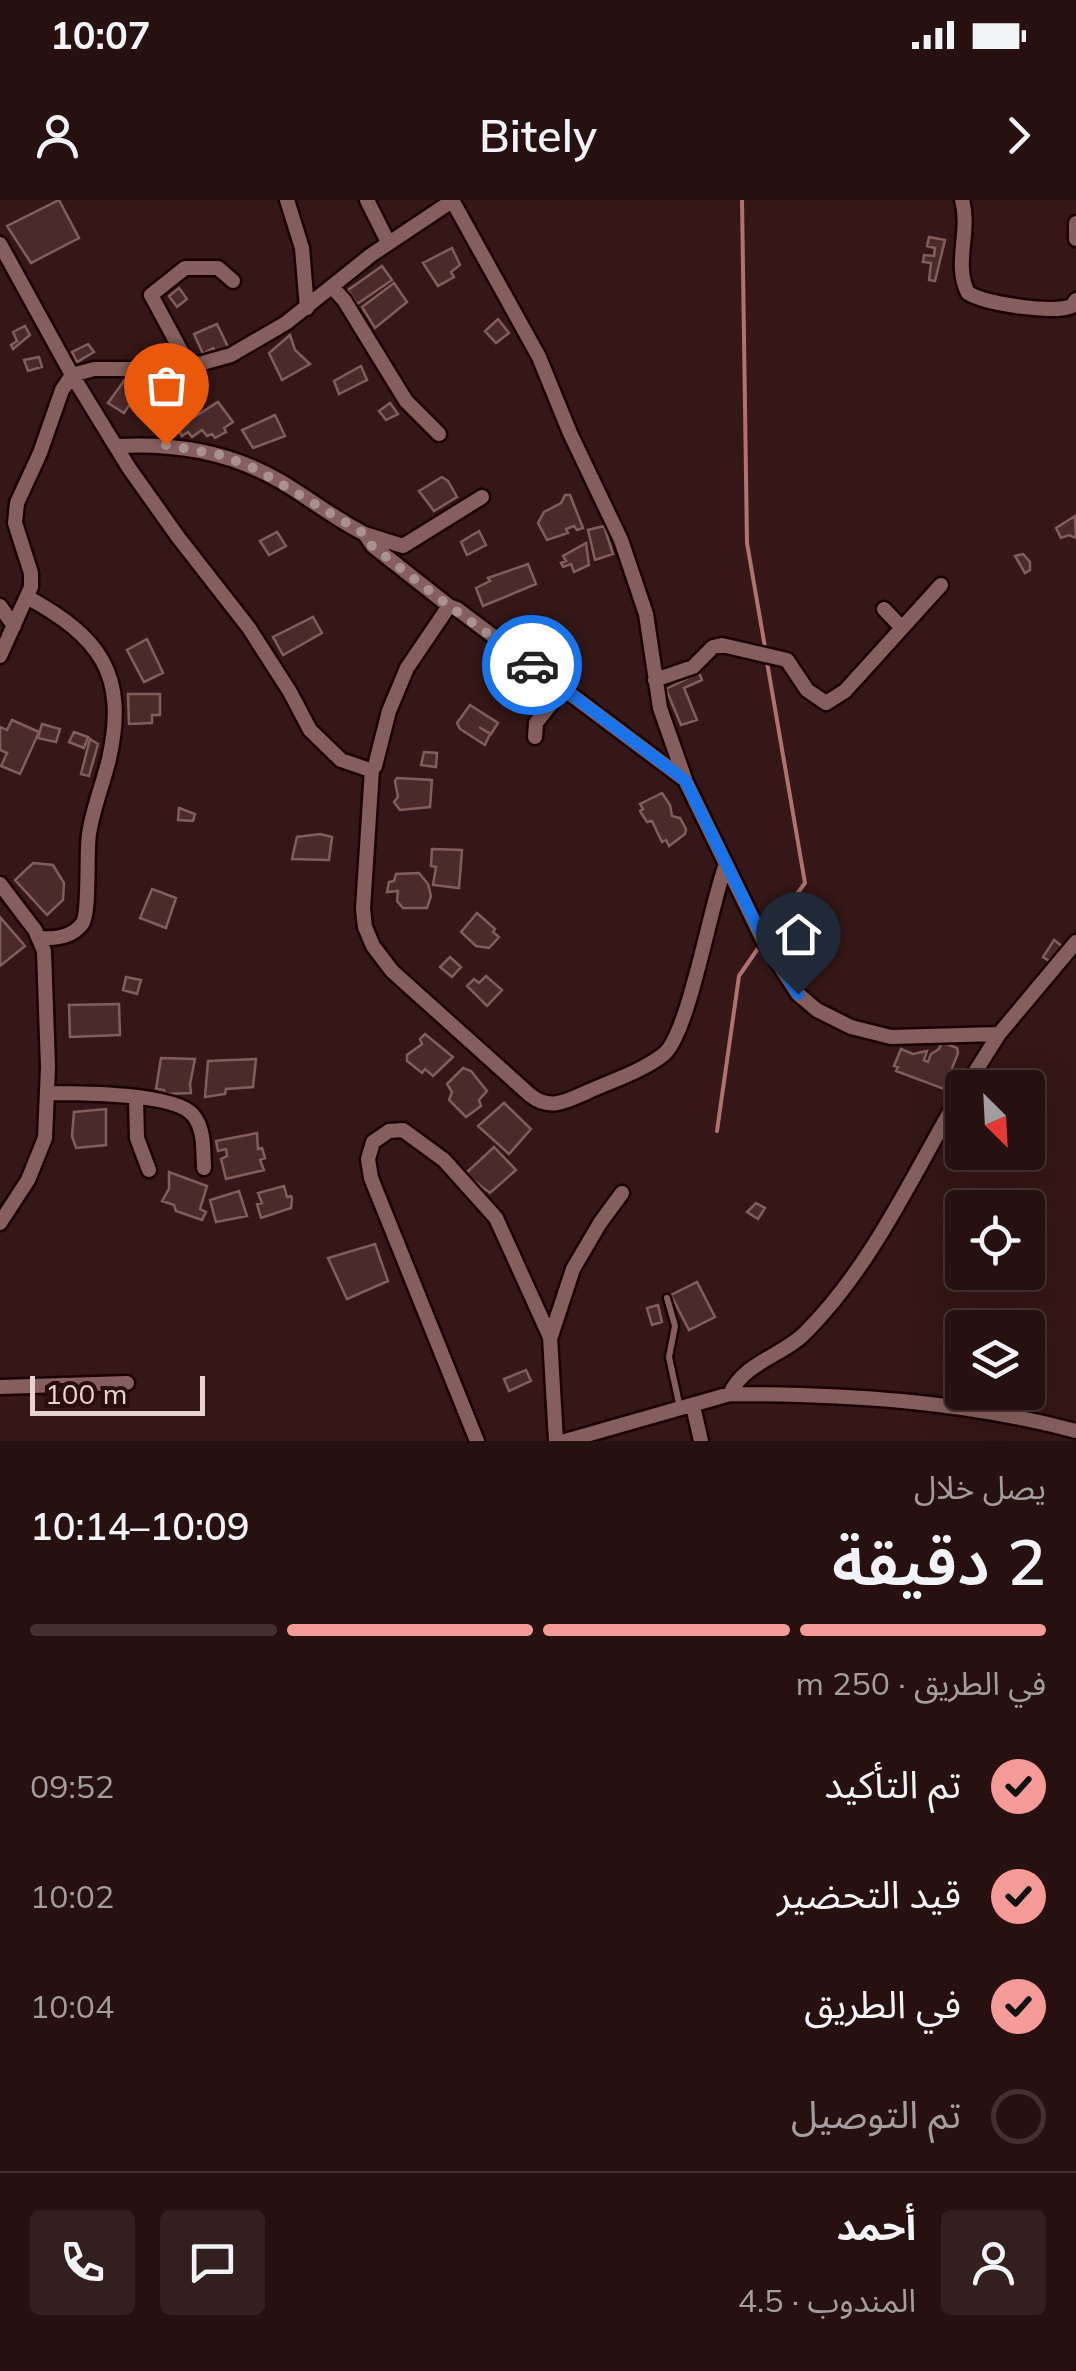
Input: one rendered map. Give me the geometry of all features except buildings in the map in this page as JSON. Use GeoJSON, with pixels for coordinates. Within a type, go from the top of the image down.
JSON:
{"type":"FeatureCollection","features":[{"type":"Feature","properties":{"kind":"street"},"geometry":{"type":"LineString","coordinates":[[287,200],[302,248],[307,308]]}},
{"type":"Feature","properties":{"kind":"street"},"geometry":{"type":"LineString","coordinates":[[367,200],[388,242]]}},
{"type":"Feature","properties":{"kind":"street"},"geometry":{"type":"LineString","coordinates":[[0,656],[28,598],[31,573],[17,534],[17,503],[72,374],[94,369],[155,369],[186,360],[200,364],[231,355],[307,308],[388,242],[452,200],[539,357],[620,540],[646,614],[660,708],[685,780],[782,970],[798,994],[817,1010],[852,1027],[891,1038],[1000,1034]]}},
{"type":"Feature","properties":{"kind":"street"},"geometry":{"type":"LineString","coordinates":[[962,200],[967,220],[962,273],[968,293],[992,301],[1060,310],[1076,300]]}},
{"type":"Feature","properties":{"kind":"street"},"geometry":{"type":"LineString","coordinates":[[1076,222],[1076,239]]}},
{"type":"Feature","properties":{"kind":"street"},"geometry":{"type":"LineString","coordinates":[[0,244],[116,446],[178,538],[259,643],[316,738],[341,760],[360,769],[372,769]]}},
{"type":"Feature","properties":{"kind":"street"},"geometry":{"type":"LineString","coordinates":[[186,360],[151,295],[184,268],[218,268],[234,281]]}},
{"type":"Feature","properties":{"kind":"street"},"geometry":{"type":"LineString","coordinates":[[332,287],[406,401],[439,434]]}},
{"type":"Feature","properties":{"kind":"street"},"geometry":{"type":"LineString","coordinates":[[116,446],[166,445],[240,462],[278,480],[365,534],[403,546],[482,498]]}},
{"type":"Feature","properties":{"kind":"street"},"geometry":{"type":"LineString","coordinates":[[365,534],[372,546],[449,606],[685,780]]}},
{"type":"Feature","properties":{"kind":"street"},"geometry":{"type":"LineString","coordinates":[[655,680],[693,667],[713,647],[733,645],[786,660],[807,690],[826,703],[845,691],[941,586]]}},
{"type":"Feature","properties":{"kind":"street"},"geometry":{"type":"LineString","coordinates":[[28,598],[86,636],[108,674],[116,713],[89,834],[87,914],[80,927],[70,934],[40,938]]}},
{"type":"Feature","properties":{"kind":"street"},"geometry":{"type":"LineString","coordinates":[[0,606],[14,626]]}},
{"type":"Feature","properties":{"kind":"street"},"geometry":{"type":"LineString","coordinates":[[449,606],[407,668],[393,698],[378,760],[372,769],[363,909],[373,946],[392,971],[530,1096],[544,1104],[558,1104],[659,1057],[669,1048],[692,985],[726,864]]}},
{"type":"Feature","properties":{"kind":"street"},"geometry":{"type":"LineString","coordinates":[[884,609],[902,628]]}},
{"type":"Feature","properties":{"kind":"street"},"geometry":{"type":"LineString","coordinates":[[535,737],[536,723],[564,689]]}},
{"type":"Feature","properties":{"kind":"street"},"geometry":{"type":"LineString","coordinates":[[0,884],[40,938],[46,962],[48,1093],[42,1150],[0,1223]]}},
{"type":"Feature","properties":{"kind":"street"},"geometry":{"type":"LineString","coordinates":[[976,1070],[1000,1034],[1076,942]]}},
{"type":"Feature","properties":{"kind":"street"},"geometry":{"type":"LineString","coordinates":[[48,1093],[136,1098],[189,1111],[202,1135],[204,1168]]}},
{"type":"Feature","properties":{"kind":"street"},"geometry":{"type":"LineString","coordinates":[[136,1098],[137,1138],[149,1170]]}},
{"type":"Feature","properties":{"kind":"street"},"geometry":{"type":"LineString","coordinates":[[730,1394],[756,1365],[806,1333],[838,1296],[895,1210],[945,1122]]}},
{"type":"Feature","properties":{"kind":"street"},"geometry":{"type":"LineString","coordinates":[[478,1441],[371,1178],[368,1160],[376,1138],[393,1130],[409,1132],[444,1160],[470,1188],[502,1228],[550,1337]]}},
{"type":"Feature","properties":{"kind":"street"},"geometry":{"type":"LineString","coordinates":[[556,1441],[550,1337],[573,1269],[622,1193]]}},
{"type":"Feature","properties":{"kind":"street"},"geometry":{"type":"LineString","coordinates":[[0,1387],[128,1383]]}},
{"type":"Feature","properties":{"kind":"street"},"geometry":{"type":"LineString","coordinates":[[566,1441],[730,1394],[945,1406],[1012,1415],[1076,1431]]}},
{"type":"Feature","properties":{"kind":"street"},"geometry":{"type":"LineString","coordinates":[[687,1408],[702,1441]]}},
{"type":"Feature","properties":{"kind":"lane"},"geometry":{"type":"LineString","coordinates":[[667,1298],[675,1326],[668,1357],[687,1408]]}},
{"type":"Feature","properties":{"kind":"waterway"},"geometry":{"type":"LineString","coordinates":[[742,200],[747,543],[766,653]]}},
{"type":"Feature","properties":{"kind":"waterway"},"geometry":{"type":"LineString","coordinates":[[766,936],[805,883],[767,662]]}},
{"type":"Feature","properties":{"kind":"waterway"},"geometry":{"type":"LineString","coordinates":[[717,1131],[739,976],[761,944]]}},
{"type":"Feature","properties":{"kind":"way so far"},"geometry":{"type":"LineString","coordinates":[[166,445],[221,455],[278,480],[365,534],[372,546],[532,665]]}},
{"type":"Feature","properties":{"kind":"route"},"geometry":{"type":"LineString","coordinates":[[532,665],[685,780],[764,940],[798,994]]}}]}
